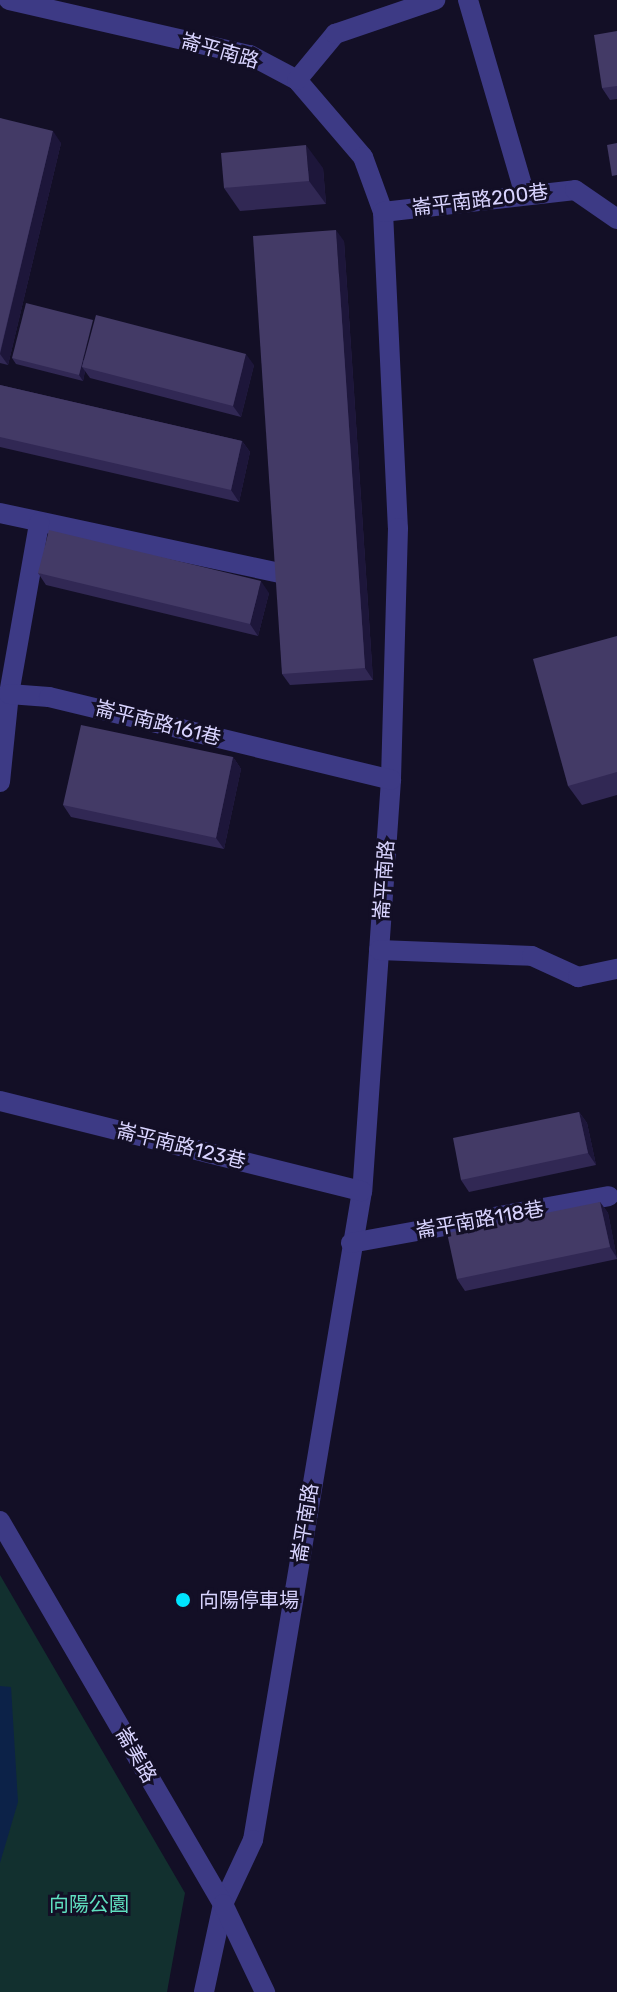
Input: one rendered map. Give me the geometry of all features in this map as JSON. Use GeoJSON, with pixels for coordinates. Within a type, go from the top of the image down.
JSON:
{"type":"FeatureCollection","features":[{"type":"Feature","properties":{"kind":"street"},"geometry":{"type":"LineString","coordinates":[[0,16],[6,0]]}},
{"type":"Feature","properties":{"kind":"street","name":"崙平南路"},"geometry":{"type":"LineString","coordinates":[[6,0],[250,55],[297,80],[363,157],[383,212],[398,528],[391,780],[362,1191],[253,1840],[223,1904],[204,1992]]}},
{"type":"Feature","properties":{"kind":"street"},"geometry":{"type":"LineString","coordinates":[[297,80],[335,34],[435,0]]}},
{"type":"Feature","properties":{"kind":"street"},"geometry":{"type":"LineString","coordinates":[[468,0],[524,192]]}},
{"type":"Feature","properties":{"kind":"street","name":"崙平南路200巷"},"geometry":{"type":"LineString","coordinates":[[383,212],[524,192],[575,190],[617,219]]}},
{"type":"Feature","properties":{"kind":"street"},"geometry":{"type":"LineString","coordinates":[[0,513],[279,573]]}},
{"type":"Feature","properties":{"kind":"street"},"geometry":{"type":"LineString","coordinates":[[0,782],[9,694],[39,523]]}},
{"type":"Feature","properties":{"kind":"street","name":"崙平南路161巷"},"geometry":{"type":"LineString","coordinates":[[9,694],[49,697],[391,780]]}},
{"type":"Feature","properties":{"kind":"street"},"geometry":{"type":"LineString","coordinates":[[379,950],[532,956],[578,977],[617,969]]}},
{"type":"Feature","properties":{"kind":"street","name":"崙平南路123巷"},"geometry":{"type":"LineString","coordinates":[[0,1101],[362,1191]]}},
{"type":"Feature","properties":{"kind":"street","name":"崙平南路118巷"},"geometry":{"type":"LineString","coordinates":[[351,1243],[609,1196]]}},
{"type":"Feature","properties":{"kind":"street","name":"崙美路"},"geometry":{"type":"LineString","coordinates":[[0,1521],[223,1904],[265,1992]]}},
{"type":"Feature","properties":{"kind":"green space","name":"向陽公園"},"geometry":{"type":"Polygon","coordinates":[[[0,1575],[185,1893],[167,1992],[0,1992],[0,1575]]]}},
{"type":"Feature","properties":{"kind":"water"},"geometry":{"type":"Polygon","coordinates":[[[0,1686],[11,1687],[18,1802],[0,1863],[0,1686]]]}},
{"type":"Feature","properties":{"kind":"building"},"geometry":{"type":"Polygon","coordinates":[[[617,31],[617,86],[602,88],[594,35],[617,31]]]}},
{"type":"Feature","properties":{"kind":"building"},"geometry":{"type":"Polygon","coordinates":[[[0,118],[53,131],[0,352],[0,118]]]}},
{"type":"Feature","properties":{"kind":"building"},"geometry":{"type":"Polygon","coordinates":[[[617,143],[617,175],[612,176],[607,145],[617,143]]]}},
{"type":"Feature","properties":{"kind":"building"},"geometry":{"type":"Polygon","coordinates":[[[306,145],[309,181],[224,188],[221,153],[306,145]]]}},
{"type":"Feature","properties":{"kind":"building"},"geometry":{"type":"Polygon","coordinates":[[[336,230],[365,668],[282,674],[253,236],[336,230]]]}},
{"type":"Feature","properties":{"kind":"building"},"geometry":{"type":"Polygon","coordinates":[[[26,303],[93,320],[79,375],[12,358],[26,303]]]}},
{"type":"Feature","properties":{"kind":"building"},"geometry":{"type":"Polygon","coordinates":[[[96,315],[246,354],[233,406],[82,367],[96,315]]]}},
{"type":"Feature","properties":{"kind":"building"},"geometry":{"type":"Polygon","coordinates":[[[0,385],[242,441],[231,490],[0,437],[0,385]]]}},
{"type":"Feature","properties":{"kind":"building"},"geometry":{"type":"Polygon","coordinates":[[[49,530],[261,581],[250,624],[38,573],[49,530]]]}},
{"type":"Feature","properties":{"kind":"building"},"geometry":{"type":"Polygon","coordinates":[[[617,636],[617,772],[568,786],[533,659],[617,636]]]}},
{"type":"Feature","properties":{"kind":"building"},"geometry":{"type":"Polygon","coordinates":[[[81,725],[233,757],[216,838],[63,805],[81,725]]]}},
{"type":"Feature","properties":{"kind":"building"},"geometry":{"type":"Polygon","coordinates":[[[579,1112],[588,1153],[461,1180],[453,1138],[579,1112]]]}},
{"type":"Feature","properties":{"kind":"building"},"geometry":{"type":"Polygon","coordinates":[[[600,1202],[610,1247],[457,1279],[447,1233],[600,1202]]]}},
{"type":"Feature","properties":{"kind":"place","name":"向陽停車場"},"geometry":{"type":"Point","coordinates":[183,1600]}}]}
